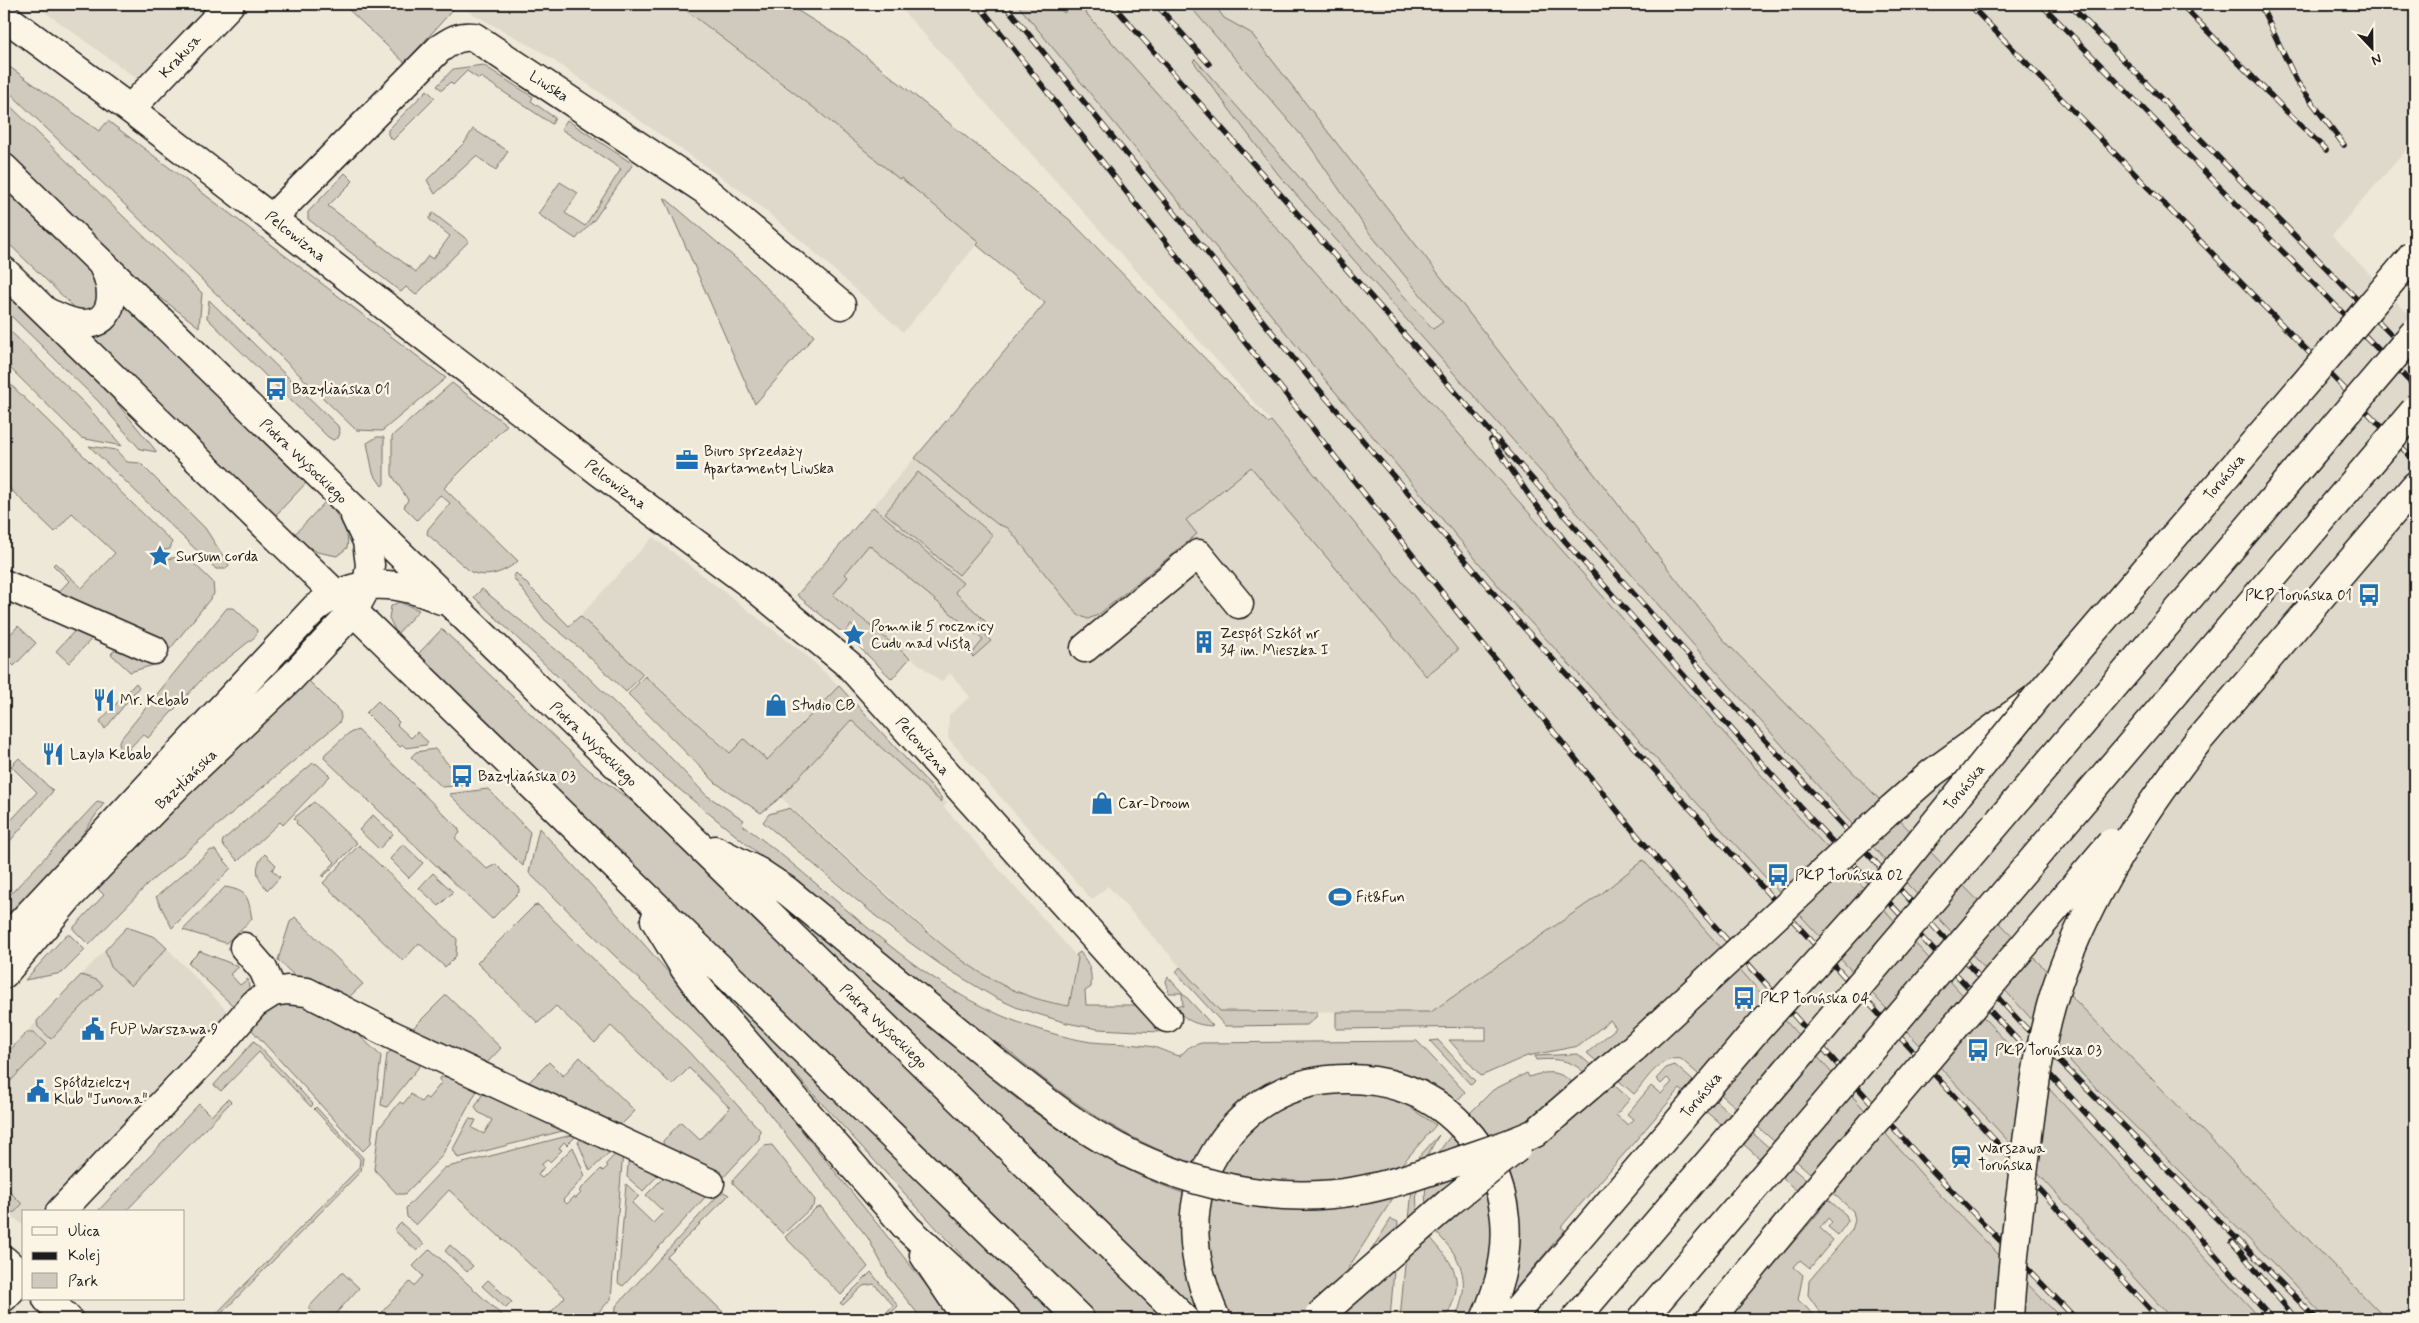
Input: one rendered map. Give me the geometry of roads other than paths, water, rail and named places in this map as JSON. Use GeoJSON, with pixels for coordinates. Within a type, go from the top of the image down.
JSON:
{"type":"FeatureCollection","features":[{"type":"Feature","properties":{"kind":"main road","name":"Krakusa"},"geometry":{"type":"LineString","coordinates":[[130,109],[230,4]]}},
{"type":"Feature","properties":{"kind":"main road","name":"Pelcowizna"},"geometry":{"type":"LineString","coordinates":[[4,16],[130,109],[601,473],[754,587],[849,665],[1167,1018]]}},
{"type":"Feature","properties":{"kind":"main road","name":"Liwska"},"geometry":{"type":"LineString","coordinates":[[272,218],[439,49],[454,39],[466,36],[474,37],[705,190],[841,305]]}},
{"type":"Feature","properties":{"kind":"main road","name":"Piotra Wysockiego"},"geometry":{"type":"LineString","coordinates":[[4,168],[1185,1319]]}},
{"type":"Feature","properties":{"kind":"main road","name":"Toruńska"},"geometry":{"type":"LineString","coordinates":[[1510,1319],[1695,1102],[1868,906],[2037,696],[2415,253]]}},
{"type":"Feature","properties":{"kind":"main road"},"geometry":{"type":"LineString","coordinates":[[45,312],[68,321],[83,324],[102,316],[111,303],[112,292],[110,279],[103,266]]}},
{"type":"Feature","properties":{"kind":"main road"},"geometry":{"type":"LineString","coordinates":[[4,271],[1080,1319]]}},
{"type":"Feature","properties":{"kind":"main road"},"geometry":{"type":"LineString","coordinates":[[1575,1319],[2415,332]]}},
{"type":"Feature","properties":{"kind":"main road"},"geometry":{"type":"LineString","coordinates":[[1642,1319],[2415,410]]}},
{"type":"Feature","properties":{"kind":"main road"},"geometry":{"type":"LineString","coordinates":[[1710,1319],[1808,1200],[2415,486]]}},
{"type":"Feature","properties":{"kind":"main road"},"geometry":{"type":"LineString","coordinates":[[337,492],[356,517],[367,541],[370,565],[367,586]]}},
{"type":"Feature","properties":{"kind":"main road"},"geometry":{"type":"LineString","coordinates":[[1084,648],[1198,554],[1239,604]]}},
{"type":"Feature","properties":{"kind":"main road"},"geometry":{"type":"LineString","coordinates":[[4,584],[154,650]]}},
{"type":"Feature","properties":{"kind":"main road","name":"Bazyliańska"},"geometry":{"type":"LineString","coordinates":[[4,974],[77,889],[179,784],[291,678],[344,603],[367,586],[394,584],[408,587],[454,607]]}},
{"type":"Feature","properties":{"kind":"main road","name":"Bazyliańska"},"geometry":{"type":"LineString","coordinates":[[4,941],[315,608],[344,603]]}},
{"type":"Feature","properties":{"kind":"main road"},"geometry":{"type":"LineString","coordinates":[[1315,1319],[1446,1206],[1535,1133],[1660,1024],[1932,773],[2037,696]]}},
{"type":"Feature","properties":{"kind":"main road"},"geometry":{"type":"LineString","coordinates":[[2009,1319],[2012,1262],[2034,1088],[2051,1005],[2058,982],[2080,928],[2125,844],[2156,797],[2198,741]]}},
{"type":"Feature","properties":{"kind":"main road"},"geometry":{"type":"LineString","coordinates":[[685,832],[757,871],[787,892],[998,1064],[1058,1110],[1110,1144],[1142,1160],[1180,1174],[1253,1193],[1330,1195],[1382,1186],[1493,1150],[1535,1133]]}},
{"type":"Feature","properties":{"kind":"main road"},"geometry":{"type":"LineString","coordinates":[[629,881],[702,992],[907,1228],[1006,1319]]}},
{"type":"Feature","properties":{"kind":"main road"},"geometry":{"type":"LineString","coordinates":[[244,947],[263,969],[273,992]]}},
{"type":"Feature","properties":{"kind":"main road"},"geometry":{"type":"LineString","coordinates":[[62,1210],[224,1039],[254,1004],[273,992],[294,990],[308,992],[392,1035],[710,1183]]}},
{"type":"Feature","properties":{"kind":"main road"},"geometry":{"type":"LineString","coordinates":[[1216,1319],[1196,1260],[1195,1212],[1198,1194],[1209,1162],[1242,1118],[1261,1103],[1283,1091],[1318,1081],[1356,1078],[1391,1083],[1419,1094],[1454,1118],[1489,1159],[1498,1182],[1504,1209],[1506,1242],[1500,1278],[1485,1319]]}},
{"type":"Feature","properties":{"kind":"main road"},"geometry":{"type":"LineString","coordinates":[[907,1228],[945,1289],[967,1319]]}},
{"type":"Feature","properties":{"kind":"main road"},"geometry":{"type":"LineString","coordinates":[[4,1297],[17,1266]]}},
{"type":"Feature","properties":{"kind":"main road"},"geometry":{"type":"LineString","coordinates":[[48,1300],[68,1319]]}},
{"type":"Feature","properties":{"kind":"railway"},"geometry":{"type":"LineString","coordinates":[[978,4],[1463,619],[1636,834],[1704,914],[1923,1161],[2076,1319]]}},
{"type":"Feature","properties":{"kind":"railway"},"geometry":{"type":"LineString","coordinates":[[1004,4],[1311,380],[1515,618],[2159,1319]]}},
{"type":"Feature","properties":{"kind":"railway"},"geometry":{"type":"LineString","coordinates":[[1112,4],[1672,637],[2021,1023],[2317,1319]]}},
{"type":"Feature","properties":{"kind":"railway"},"geometry":{"type":"LineString","coordinates":[[1156,4],[1209,64]]}},
{"type":"Feature","properties":{"kind":"railway"},"geometry":{"type":"LineString","coordinates":[[1969,4],[2415,461]]}},
{"type":"Feature","properties":{"kind":"railway"},"geometry":{"type":"LineString","coordinates":[[2041,4],[2415,387]]}},
{"type":"Feature","properties":{"kind":"railway"},"geometry":{"type":"LineString","coordinates":[[2069,4],[2415,359]]}},
{"type":"Feature","properties":{"kind":"railway"},"geometry":{"type":"LineString","coordinates":[[2181,4],[2326,150]]}},
{"type":"Feature","properties":{"kind":"railway"},"geometry":{"type":"LineString","coordinates":[[2260,4],[2297,82],[2344,145]]}},
{"type":"Feature","properties":{"kind":"railway"},"geometry":{"type":"LineString","coordinates":[[1491,440],[1531,498],[1565,541],[1812,820],[2165,1198],[2272,1319]]}},
{"type":"Feature","properties":{"kind":"railway"},"geometry":{"type":"LineString","coordinates":[[2232,1242],[2296,1319]]}},
{"type":"Feature","properties":{"kind":"place","name":"Bazyliańska 01"},"geometry":{"type":"Point","coordinates":[276,389]}},
{"type":"Feature","properties":{"kind":"place","name":"Biuro sprzedaży Apartamenty Liwska"},"geometry":{"type":"Point","coordinates":[687,460]}},
{"type":"Feature","properties":{"kind":"place","name":"Sursum corda"},"geometry":{"type":"Point","coordinates":[160,556]}},
{"type":"Feature","properties":{"kind":"place","name":"PKP Toruńska 01"},"geometry":{"type":"Point","coordinates":[2369,595]}},
{"type":"Feature","properties":{"kind":"place","name":"Pomnik 5 rocznicy Cudu nad Wisłą"},"geometry":{"type":"Point","coordinates":[854,635]}},
{"type":"Feature","properties":{"kind":"place","name":"Zespół Szkół nr 34 im. Mieszka I"},"geometry":{"type":"Point","coordinates":[1204,642]}},
{"type":"Feature","properties":{"kind":"place","name":"Mr. Kebab"},"geometry":{"type":"Point","coordinates":[104,700]}},
{"type":"Feature","properties":{"kind":"place","name":"Studio CB"},"geometry":{"type":"Point","coordinates":[776,705]}},
{"type":"Feature","properties":{"kind":"place","name":"Layla Kebab"},"geometry":{"type":"Point","coordinates":[53,754]}},
{"type":"Feature","properties":{"kind":"place","name":"Bazyliańska 03"},"geometry":{"type":"Point","coordinates":[462,776]}},
{"type":"Feature","properties":{"kind":"place","name":"Car-Droom"},"geometry":{"type":"Point","coordinates":[1102,803]}},
{"type":"Feature","properties":{"kind":"place","name":"PKP Toruńska 02"},"geometry":{"type":"Point","coordinates":[1778,875]}},
{"type":"Feature","properties":{"kind":"place","name":"Fit&Fun"},"geometry":{"type":"Point","coordinates":[1340,897]}},
{"type":"Feature","properties":{"kind":"place","name":"PKP Toruńska 04"},"geometry":{"type":"Point","coordinates":[1744,998]}},
{"type":"Feature","properties":{"kind":"place","name":"FUP Warszawa 9"},"geometry":{"type":"Point","coordinates":[93,1029]}},
{"type":"Feature","properties":{"kind":"place","name":"PKP Toruńska 03"},"geometry":{"type":"Point","coordinates":[1978,1050]}},
{"type":"Feature","properties":{"kind":"place","name":"Spółdzielczy Klub \"Junona\""},"geometry":{"type":"Point","coordinates":[38,1091]}},
{"type":"Feature","properties":{"kind":"place","name":"Warszawa Toruńska"},"geometry":{"type":"Point","coordinates":[1961,1157]}}]}
